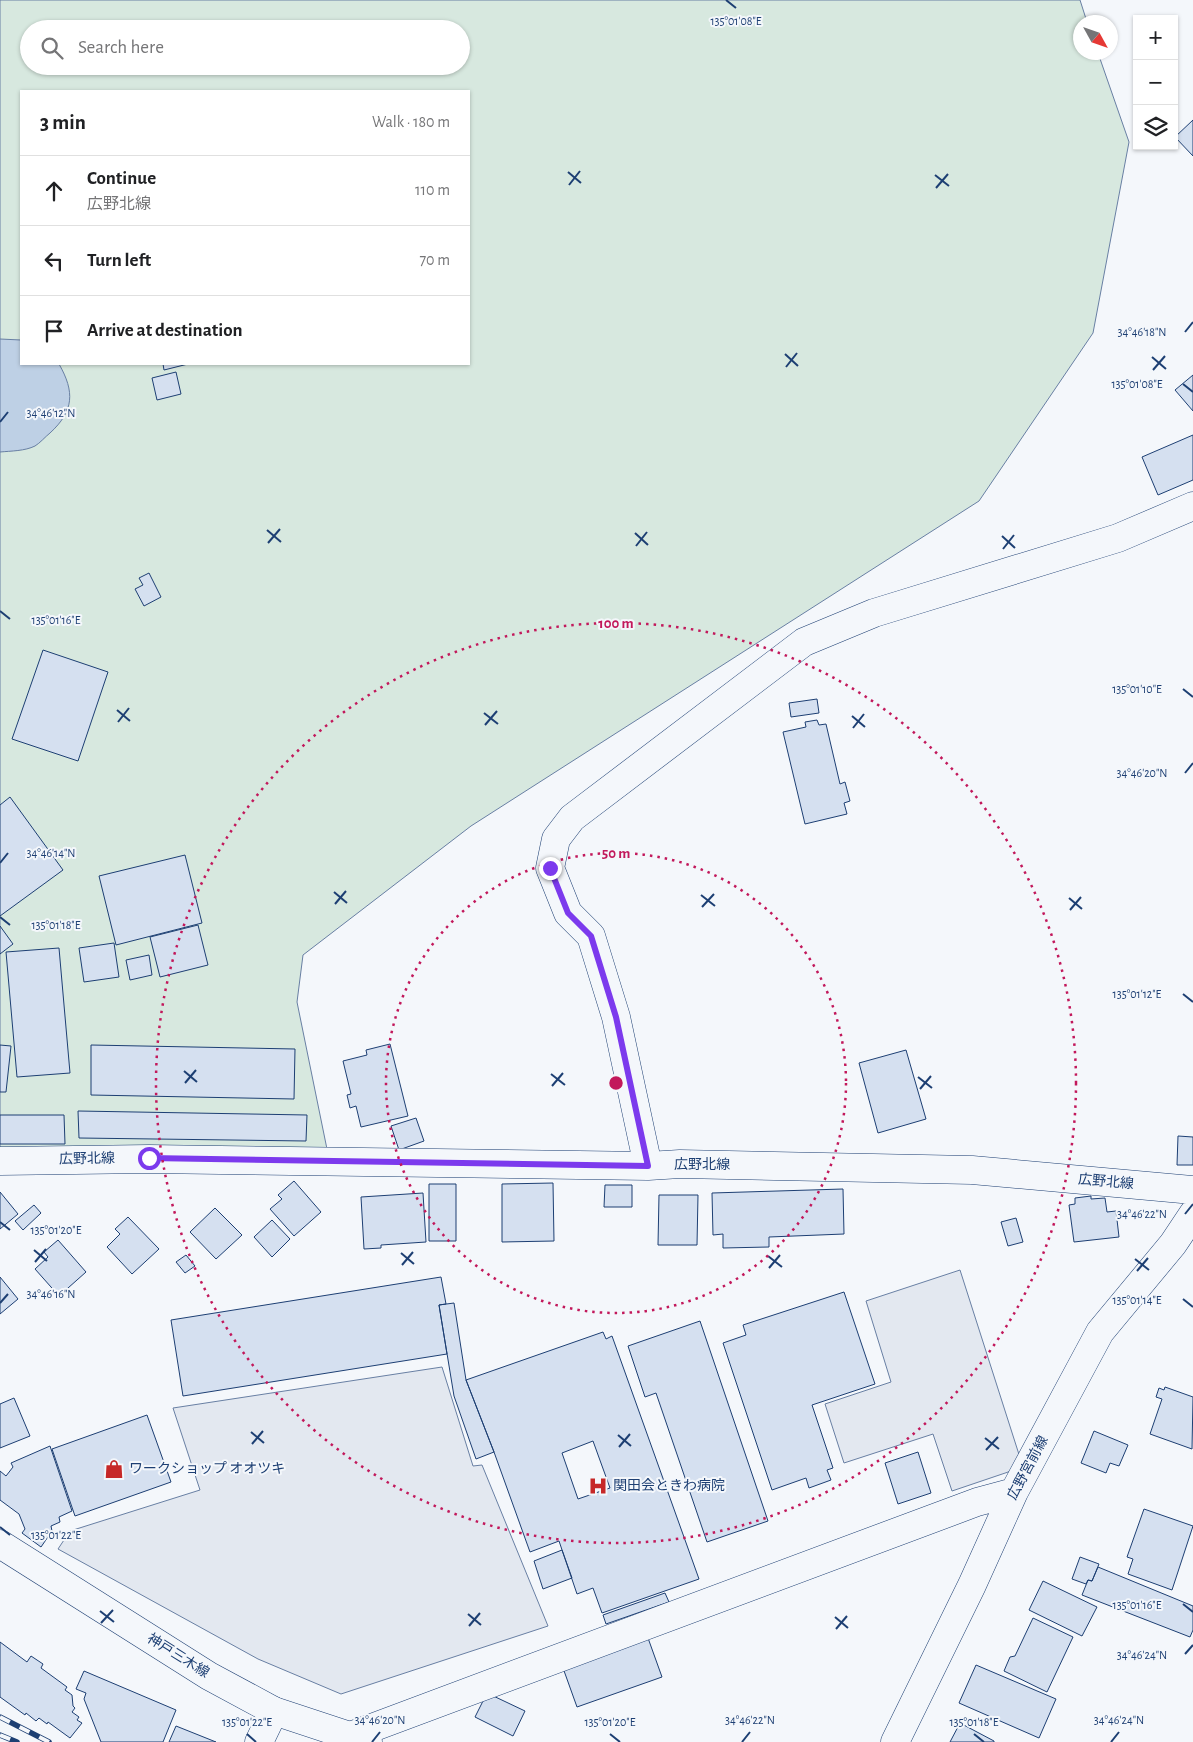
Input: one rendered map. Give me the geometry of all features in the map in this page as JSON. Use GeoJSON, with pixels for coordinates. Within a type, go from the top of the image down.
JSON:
{"type":"FeatureCollection","features":[{"type":"Feature","properties":{"kind":"street"},"geometry":{"type":"LineString","coordinates":[[648,1166],[616,1017],[591,936],[568,913],[550,868],[556,839],[572,818],[804,642],[874,613],[1118,538],[1193,506]]}},
{"type":"Feature","properties":{"kind":"street","name":"広野北線"},"geometry":{"type":"LineString","coordinates":[[0,1160],[149,1158],[648,1166],[680,1164],[972,1170],[1193,1190]]}},
{"type":"Feature","properties":{"kind":"street","name":"広野宮前線"},"geometry":{"type":"LineString","coordinates":[[895,1742],[972,1585],[1014,1492],[1100,1332],[1173,1244],[1193,1214]]}},
{"type":"Feature","properties":{"kind":"street"},"geometry":{"type":"LineString","coordinates":[[359,1739],[978,1502],[1014,1492]]}},
{"type":"Feature","properties":{"kind":"street","name":"神戸三木線"},"geometry":{"type":"LineString","coordinates":[[0,1544],[209,1676],[274,1711],[359,1739]]}},
{"type":"Feature","properties":{"kind":"street"},"geometry":{"type":"LineString","coordinates":[[259,1742],[274,1711]]}},
{"type":"Feature","properties":{"kind":"shaded area"},"geometry":{"type":"Polygon","coordinates":[[[0,0],[1080,0],[1085,15],[1073,15],[1073,60],[1100,60],[1129,142],[1093,333],[979,501],[471,826],[303,955],[297,1002],[328,1154],[0,1151],[0,0]]]}},
{"type":"Feature","properties":{"kind":"shaded area"},"geometry":{"type":"Polygon","coordinates":[[[960,1270],[1023,1467],[952,1491],[933,1434],[844,1463],[825,1404],[891,1382],[866,1301],[960,1270]]]}},
{"type":"Feature","properties":{"kind":"shaded area"},"geometry":{"type":"Polygon","coordinates":[[[442,1367],[473,1466],[482,1465],[548,1626],[341,1694],[258,1659],[58,1549],[70,1531],[200,1490],[173,1408],[442,1367]]]}},
{"type":"Feature","properties":{"kind":"water"},"geometry":{"type":"Polygon","coordinates":[[[0,339],[20,340],[20,365],[60,365],[68,384],[70,401],[64,417],[58,425],[35,446],[18,451],[0,452],[0,339]]]}},
{"type":"Feature","properties":{"kind":"building"},"geometry":{"type":"Polygon","coordinates":[[[1193,120],[1193,156],[1178,140],[1178,134],[1193,120]]]}},
{"type":"Feature","properties":{"kind":"building"},"geometry":{"type":"Polygon","coordinates":[[[163,365],[184,365],[164,370],[163,365]]]}},
{"type":"Feature","properties":{"kind":"building"},"geometry":{"type":"Polygon","coordinates":[[[176,372],[181,394],[157,400],[152,378],[176,372]]]}},
{"type":"Feature","properties":{"kind":"building"},"geometry":{"type":"Polygon","coordinates":[[[1193,375],[1193,411],[1175,390],[1193,375]]]}},
{"type":"Feature","properties":{"kind":"building"},"geometry":{"type":"Polygon","coordinates":[[[1193,435],[1193,480],[1158,495],[1142,457],[1193,435]]]}},
{"type":"Feature","properties":{"kind":"building"},"geometry":{"type":"Polygon","coordinates":[[[149,573],[161,597],[144,606],[135,589],[143,585],[139,578],[149,573]]]}},
{"type":"Feature","properties":{"kind":"building"},"geometry":{"type":"Polygon","coordinates":[[[43,650],[108,672],[78,761],[12,739],[43,650]]]}},
{"type":"Feature","properties":{"kind":"building"},"geometry":{"type":"Polygon","coordinates":[[[817,699],[819,713],[791,717],[789,703],[817,699]]]}},
{"type":"Feature","properties":{"kind":"building"},"geometry":{"type":"Polygon","coordinates":[[[817,720],[819,725],[826,724],[840,784],[845,782],[850,801],[844,803],[847,814],[805,824],[783,732],[806,727],[805,722],[817,720]]]}},
{"type":"Feature","properties":{"kind":"building"},"geometry":{"type":"Polygon","coordinates":[[[10,797],[63,870],[0,916],[0,805],[10,797]]]}},
{"type":"Feature","properties":{"kind":"building"},"geometry":{"type":"Polygon","coordinates":[[[185,855],[202,923],[116,945],[99,876],[185,855]]]}},
{"type":"Feature","properties":{"kind":"building"},"geometry":{"type":"Polygon","coordinates":[[[198,925],[208,965],[160,977],[150,937],[198,925]]]}},
{"type":"Feature","properties":{"kind":"building"},"geometry":{"type":"Polygon","coordinates":[[[0,926],[13,944],[0,954],[0,926]]]}},
{"type":"Feature","properties":{"kind":"building"},"geometry":{"type":"Polygon","coordinates":[[[114,943],[119,977],[84,982],[79,948],[114,943]]]}},
{"type":"Feature","properties":{"kind":"building"},"geometry":{"type":"Polygon","coordinates":[[[59,948],[70,1073],[17,1077],[6,952],[59,948]]]}},
{"type":"Feature","properties":{"kind":"building"},"geometry":{"type":"Polygon","coordinates":[[[149,955],[152,975],[130,980],[126,960],[149,955]]]}},
{"type":"Feature","properties":{"kind":"building"},"geometry":{"type":"Polygon","coordinates":[[[390,1044],[408,1116],[361,1127],[356,1106],[350,1108],[347,1095],[351,1094],[343,1061],[367,1055],[366,1050],[390,1044]]]}},
{"type":"Feature","properties":{"kind":"building"},"geometry":{"type":"Polygon","coordinates":[[[0,1045],[11,1046],[6,1092],[0,1092],[0,1045]]]}},
{"type":"Feature","properties":{"kind":"building"},"geometry":{"type":"Polygon","coordinates":[[[91,1045],[295,1049],[294,1099],[91,1095],[91,1045]]]}},
{"type":"Feature","properties":{"kind":"building"},"geometry":{"type":"Polygon","coordinates":[[[906,1050],[926,1119],[878,1133],[859,1063],[906,1050]]]}},
{"type":"Feature","properties":{"kind":"building"},"geometry":{"type":"Polygon","coordinates":[[[78,1111],[307,1115],[306,1141],[79,1138],[78,1111]]]}},
{"type":"Feature","properties":{"kind":"building"},"geometry":{"type":"Polygon","coordinates":[[[0,1115],[64,1115],[65,1144],[0,1144],[0,1115]]]}},
{"type":"Feature","properties":{"kind":"building"},"geometry":{"type":"Polygon","coordinates":[[[416,1118],[424,1141],[399,1150],[391,1126],[416,1118]]]}},
{"type":"Feature","properties":{"kind":"building"},"geometry":{"type":"Polygon","coordinates":[[[1178,1136],[1193,1137],[1193,1165],[1177,1165],[1178,1136]]]}},
{"type":"Feature","properties":{"kind":"building"},"geometry":{"type":"Polygon","coordinates":[[[294,1181],[321,1212],[294,1236],[270,1209],[282,1199],[278,1195],[294,1181]]]}},
{"type":"Feature","properties":{"kind":"building"},"geometry":{"type":"Polygon","coordinates":[[[553,1183],[554,1241],[502,1242],[502,1184],[553,1183]]]}},
{"type":"Feature","properties":{"kind":"building"},"geometry":{"type":"Polygon","coordinates":[[[429,1184],[456,1184],[456,1241],[429,1241],[429,1184]]]}},
{"type":"Feature","properties":{"kind":"building"},"geometry":{"type":"Polygon","coordinates":[[[605,1185],[632,1185],[632,1207],[604,1207],[605,1185]]]}},
{"type":"Feature","properties":{"kind":"building"},"geometry":{"type":"Polygon","coordinates":[[[843,1189],[844,1234],[769,1237],[769,1247],[723,1248],[723,1234],[713,1235],[712,1193],[843,1189]]]}},
{"type":"Feature","properties":{"kind":"building"},"geometry":{"type":"Polygon","coordinates":[[[0,1192],[18,1214],[0,1229],[0,1192]]]}},
{"type":"Feature","properties":{"kind":"building"},"geometry":{"type":"Polygon","coordinates":[[[423,1193],[426,1242],[381,1245],[381,1248],[364,1249],[361,1197],[423,1193]]]}},
{"type":"Feature","properties":{"kind":"building"},"geometry":{"type":"Polygon","coordinates":[[[659,1195],[698,1195],[697,1245],[658,1245],[659,1195]]]}},
{"type":"Feature","properties":{"kind":"building"},"geometry":{"type":"Polygon","coordinates":[[[1091,1196],[1091,1199],[1105,1198],[1107,1212],[1116,1211],[1119,1237],[1074,1242],[1069,1205],[1075,1204],[1075,1198],[1091,1196]]]}},
{"type":"Feature","properties":{"kind":"building"},"geometry":{"type":"Polygon","coordinates":[[[34,1205],[41,1213],[23,1230],[15,1221],[34,1205]]]}},
{"type":"Feature","properties":{"kind":"building"},"geometry":{"type":"Polygon","coordinates":[[[215,1208],[242,1235],[216,1259],[190,1232],[215,1208]]]}},
{"type":"Feature","properties":{"kind":"building"},"geometry":{"type":"Polygon","coordinates":[[[128,1217],[159,1249],[132,1274],[107,1247],[120,1234],[115,1229],[128,1217]]]}},
{"type":"Feature","properties":{"kind":"building"},"geometry":{"type":"Polygon","coordinates":[[[1016,1218],[1023,1242],[1008,1246],[1001,1222],[1016,1218]]]}},
{"type":"Feature","properties":{"kind":"building"},"geometry":{"type":"Polygon","coordinates":[[[272,1220],[290,1239],[272,1257],[254,1237],[272,1220]]]}},
{"type":"Feature","properties":{"kind":"building"},"geometry":{"type":"Polygon","coordinates":[[[58,1240],[86,1272],[59,1296],[35,1269],[48,1257],[44,1252],[58,1240]]]}},
{"type":"Feature","properties":{"kind":"building"},"geometry":{"type":"Polygon","coordinates":[[[186,1255],[195,1266],[185,1273],[176,1262],[186,1255]]]}},
{"type":"Feature","properties":{"kind":"building"},"geometry":{"type":"Polygon","coordinates":[[[0,1277],[18,1299],[0,1314],[0,1277]]]}},
{"type":"Feature","properties":{"kind":"building"},"geometry":{"type":"Polygon","coordinates":[[[441,1277],[446,1304],[439,1305],[447,1354],[183,1396],[171,1320],[441,1277]]]}},
{"type":"Feature","properties":{"kind":"building"},"geometry":{"type":"Polygon","coordinates":[[[844,1292],[875,1384],[812,1405],[833,1468],[827,1470],[831,1480],[809,1488],[806,1478],[772,1490],[723,1343],[746,1335],[743,1325],[844,1292]]]}},
{"type":"Feature","properties":{"kind":"building"},"geometry":{"type":"Polygon","coordinates":[[[454,1303],[466,1380],[494,1452],[476,1459],[454,1396],[439,1305],[454,1303]]]}},
{"type":"Feature","properties":{"kind":"building"},"geometry":{"type":"Polygon","coordinates":[[[700,1321],[768,1521],[707,1542],[656,1393],[645,1397],[628,1346],[700,1321]]]}},
{"type":"Feature","properties":{"kind":"building"},"geometry":{"type":"Polygon","coordinates":[[[603,1332],[606,1339],[612,1336],[699,1579],[602,1613],[593,1588],[577,1594],[559,1541],[530,1552],[466,1380],[603,1332]],[[593,1441],[562,1453],[578,1499],[610,1488],[593,1441]]]}},
{"type":"Feature","properties":{"kind":"building"},"geometry":{"type":"Polygon","coordinates":[[[1165,1387],[1193,1397],[1192,1449],[1150,1434],[1162,1399],[1156,1397],[1159,1388],[1164,1390],[1165,1387]]]}},
{"type":"Feature","properties":{"kind":"building"},"geometry":{"type":"Polygon","coordinates":[[[14,1398],[30,1436],[0,1448],[0,1404],[14,1398]]]}},
{"type":"Feature","properties":{"kind":"building"},"geometry":{"type":"Polygon","coordinates":[[[147,1415],[171,1482],[75,1516],[52,1449],[147,1415]]]}},
{"type":"Feature","properties":{"kind":"building"},"geometry":{"type":"Polygon","coordinates":[[[1094,1431],[1128,1445],[1119,1466],[1110,1463],[1106,1473],[1081,1463],[1094,1431]]]}},
{"type":"Feature","properties":{"kind":"building"},"geometry":{"type":"Polygon","coordinates":[[[50,1446],[72,1511],[59,1517],[60,1522],[51,1526],[52,1531],[41,1547],[22,1533],[25,1529],[19,1514],[0,1500],[0,1471],[6,1476],[13,1467],[11,1463],[50,1446]]]}},
{"type":"Feature","properties":{"kind":"building"},"geometry":{"type":"Polygon","coordinates":[[[918,1452],[931,1493],[898,1504],[885,1463],[918,1452]]]}},
{"type":"Feature","properties":{"kind":"building"},"geometry":{"type":"Polygon","coordinates":[[[1144,1509],[1193,1526],[1172,1590],[1128,1574],[1133,1559],[1127,1557],[1144,1509]]]}},
{"type":"Feature","properties":{"kind":"building"},"geometry":{"type":"Polygon","coordinates":[[[562,1550],[572,1578],[543,1589],[534,1561],[562,1550]]]}},
{"type":"Feature","properties":{"kind":"building"},"geometry":{"type":"Polygon","coordinates":[[[1080,1557],[1099,1564],[1092,1581],[1088,1580],[1086,1584],[1072,1579],[1080,1557]]]}},
{"type":"Feature","properties":{"kind":"building"},"geometry":{"type":"Polygon","coordinates":[[[1098,1567],[1193,1606],[1193,1630],[1190,1637],[1082,1595],[1088,1580],[1092,1581],[1098,1567]]]}},
{"type":"Feature","properties":{"kind":"building"},"geometry":{"type":"Polygon","coordinates":[[[1043,1581],[1097,1607],[1082,1636],[1029,1610],[1043,1581]]]}},
{"type":"Feature","properties":{"kind":"building"},"geometry":{"type":"Polygon","coordinates":[[[665,1593],[669,1602],[606,1624],[603,1615],[665,1593]]]}},
{"type":"Feature","properties":{"kind":"building"},"geometry":{"type":"Polygon","coordinates":[[[1033,1618],[1073,1637],[1047,1692],[1004,1671],[1010,1657],[1015,1656],[1033,1618]]]}},
{"type":"Feature","properties":{"kind":"building"},"geometry":{"type":"Polygon","coordinates":[[[648,1638],[662,1677],[577,1707],[563,1668],[648,1638]]]}},
{"type":"Feature","properties":{"kind":"building"},"geometry":{"type":"Polygon","coordinates":[[[0,1642],[27,1662],[31,1656],[43,1664],[41,1668],[67,1687],[65,1690],[72,1695],[75,1708],[72,1712],[79,1717],[77,1720],[82,1723],[70,1738],[48,1722],[47,1724],[39,1718],[36,1721],[26,1713],[25,1715],[0,1697],[0,1642]]]}},
{"type":"Feature","properties":{"kind":"building"},"geometry":{"type":"Polygon","coordinates":[[[976,1665],[1056,1699],[1039,1738],[959,1703],[976,1665]]]}},
{"type":"Feature","properties":{"kind":"building"},"geometry":{"type":"Polygon","coordinates":[[[84,1671],[176,1710],[163,1742],[101,1742],[84,1699],[86,1693],[76,1689],[84,1671]]]}},
{"type":"Feature","properties":{"kind":"building"},"geometry":{"type":"Polygon","coordinates":[[[487,1693],[525,1711],[513,1736],[475,1717],[487,1693]]]}},
{"type":"Feature","properties":{"kind":"building"},"geometry":{"type":"Polygon","coordinates":[[[960,1723],[994,1741],[994,1742],[950,1742],[960,1723]]]}},
{"type":"Feature","properties":{"kind":"building"},"geometry":{"type":"Polygon","coordinates":[[[176,1726],[216,1742],[169,1742],[176,1726]]]}},
{"type":"Feature","properties":{"kind":"railway"},"geometry":{"type":"LineString","coordinates":[[0,1717],[49,1742]]}},
{"type":"Feature","properties":{"kind":"railway"},"geometry":{"type":"LineString","coordinates":[[0,1735],[17,1742]]}},
{"type":"Feature","properties":{"kind":"place","name":"ワークショップ オオツキ"},"geometry":{"type":"Point","coordinates":[114,1469]}},
{"type":"Feature","properties":{"kind":"place","name":"関田会ときわ病院"},"geometry":{"type":"Point","coordinates":[598,1486]}},
{"type":"Feature","properties":{"kind":"route"},"geometry":{"type":"LineString","coordinates":[[149,1158],[648,1166],[616,1017],[591,936],[568,913],[550,868]]}}]}
